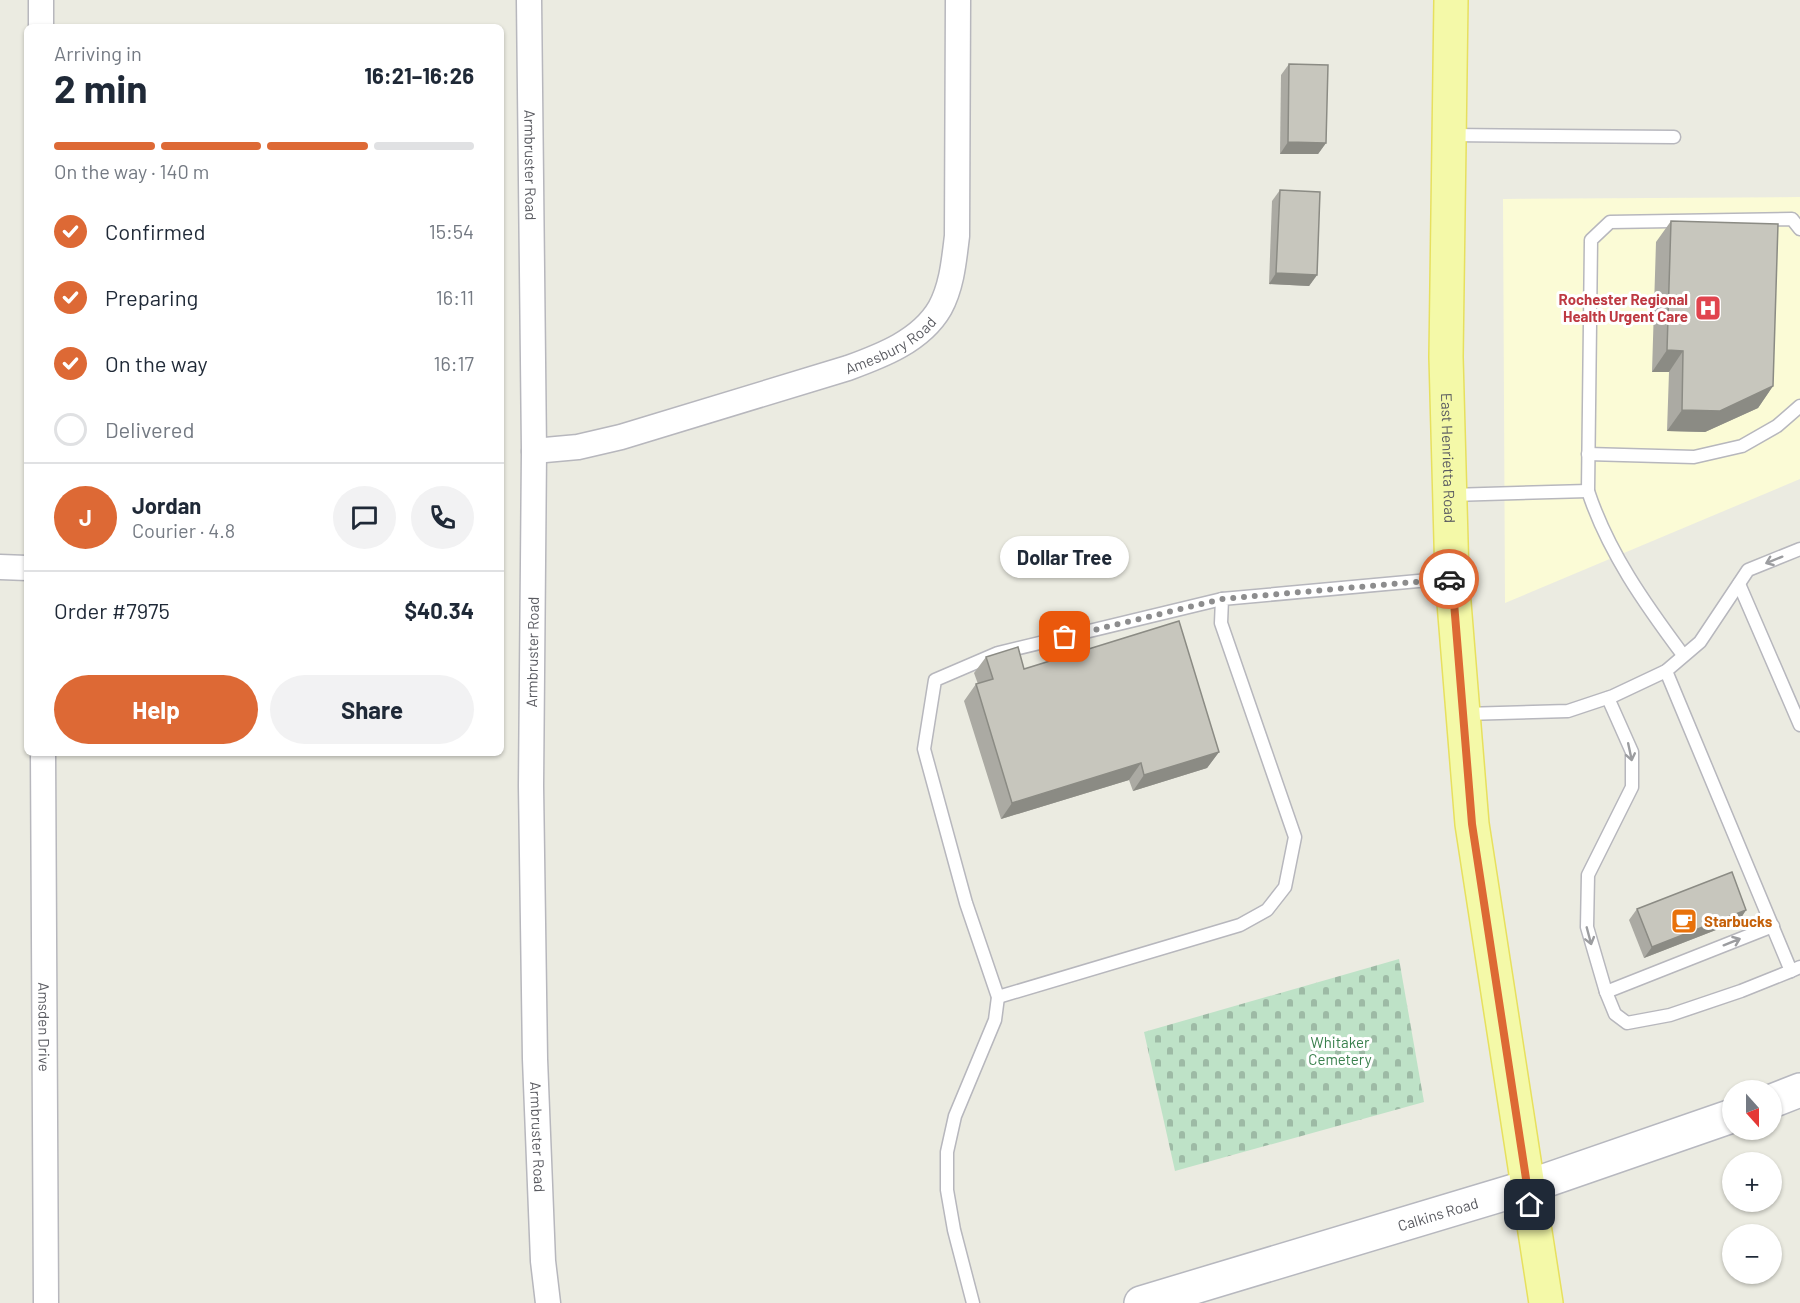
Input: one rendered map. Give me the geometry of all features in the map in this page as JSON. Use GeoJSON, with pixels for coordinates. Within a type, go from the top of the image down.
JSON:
{"type":"FeatureCollection","features":[{"type":"Feature","properties":{"kind":"main road","name":"East Henrietta Road"},"geometry":{"type":"LineString","coordinates":[[1451,0],[1446,357],[1452,578],[1472,824],[1546,1303]]}},
{"type":"Feature","properties":{"kind":"main road"},"geometry":{"type":"LineString","coordinates":[[1782,1097],[1800,1090]]}},
{"type":"Feature","properties":{"kind":"main road","name":"Calkins Road"},"geometry":{"type":"LineString","coordinates":[[1141,1303],[1527,1187],[1722,1119]]}},
{"type":"Feature","properties":{"kind":"street"},"geometry":{"type":"LineString","coordinates":[[41,0],[41,24]]}},
{"type":"Feature","properties":{"kind":"street","name":"Armbruster Road"},"geometry":{"type":"LineString","coordinates":[[529,0],[534,451],[531,786],[535,1059],[543,1261],[548,1303]]}},
{"type":"Feature","properties":{"kind":"street","name":"Amesbury Road"},"geometry":{"type":"LineString","coordinates":[[534,451],[578,447],[621,437],[848,368],[882,356],[925,326],[939,308],[952,273],[957,236],[958,0]]}},
{"type":"Feature","properties":{"kind":"street"},"geometry":{"type":"LineString","coordinates":[[0,567],[24,568]]}},
{"type":"Feature","properties":{"kind":"street","name":"Amsden Drive"},"geometry":{"type":"LineString","coordinates":[[43,756],[46,1303]]}},
{"type":"Feature","properties":{"kind":"lane"},"geometry":{"type":"LineString","coordinates":[[1448,135],[1674,137]]}},
{"type":"Feature","properties":{"kind":"lane"},"geometry":{"type":"LineString","coordinates":[[1683,655],[1621,566],[1596,516],[1588,491],[1591,240],[1610,222],[1792,219],[1800,229]]}},
{"type":"Feature","properties":{"kind":"lane"},"geometry":{"type":"LineString","coordinates":[[1588,454],[1694,457],[1703,455],[1742,446],[1777,426],[1800,406]]}},
{"type":"Feature","properties":{"kind":"lane"},"geometry":{"type":"LineString","coordinates":[[1450,495],[1588,491]]}},
{"type":"Feature","properties":{"kind":"lane"},"geometry":{"type":"LineString","coordinates":[[1463,714],[1568,711],[1608,698],[1666,671],[1700,642],[1748,570],[1800,549]]}},
{"type":"Feature","properties":{"kind":"lane"},"geometry":{"type":"LineString","coordinates":[[973,1303],[954,1230],[947,1190],[947,1152],[955,1116],[995,1020],[998,997],[966,903],[924,749],[935,680],[998,653],[1222,599],[1452,578]]}},
{"type":"Feature","properties":{"kind":"lane"},"geometry":{"type":"LineString","coordinates":[[1739,584],[1800,725]]}},
{"type":"Feature","properties":{"kind":"lane"},"geometry":{"type":"LineString","coordinates":[[998,997],[1240,925],[1268,910],[1285,887],[1295,837],[1221,623],[1222,599]]}},
{"type":"Feature","properties":{"kind":"lane"},"geometry":{"type":"LineString","coordinates":[[1608,698],[1632,752],[1632,787],[1588,875],[1587,927],[1606,992],[1616,1014],[1628,1023],[1670,1015],[1741,992],[1796,969],[1773,926],[1666,671]]}},
{"type":"Feature","properties":{"kind":"lane"},"geometry":{"type":"LineString","coordinates":[[1606,992],[1773,926]]}},
{"type":"Feature","properties":{"kind":"shaded area"},"geometry":{"type":"Polygon","coordinates":[[[1800,197],[1800,479],[1505,603],[1503,199],[1800,197]]]}},
{"type":"Feature","properties":{"kind":"green space","name":"Whitaker Cemetery"},"geometry":{"type":"Polygon","coordinates":[[[1399,959],[1424,1102],[1175,1171],[1144,1032],[1399,959]]]}},
{"type":"Feature","properties":{"kind":"building"},"geometry":{"type":"Polygon","coordinates":[[[1289,64],[1328,65],[1326,143],[1288,142],[1289,64]]]}},
{"type":"Feature","properties":{"kind":"building"},"geometry":{"type":"Polygon","coordinates":[[[1280,190],[1320,192],[1317,275],[1276,273],[1280,190]]]}},
{"type":"Feature","properties":{"kind":"building","name":"Rochester Regional Health Urgent Care"},"geometry":{"type":"Polygon","coordinates":[[[1671,221],[1778,224],[1773,386],[1720,411],[1682,410],[1683,351],[1667,350],[1671,221]]]}},
{"type":"Feature","properties":{"kind":"building"},"geometry":{"type":"Polygon","coordinates":[[[1179,621],[1219,752],[1144,775],[1141,763],[1012,803],[976,684],[993,679],[986,657],[1018,647],[1024,669],[1179,621]]]}},
{"type":"Feature","properties":{"kind":"building","name":"Starbucks"},"geometry":{"type":"Polygon","coordinates":[[[1732,872],[1746,910],[1652,947],[1637,909],[1732,872]]]}},
{"type":"Feature","properties":{"kind":"way so far"},"geometry":{"type":"LineString","coordinates":[[1065,637],[1222,599],[1449,579]]}},
{"type":"Feature","properties":{"kind":"place","name":"Rochester Regional Health Urgent Care"},"geometry":{"type":"Point","coordinates":[1708,308]}},
{"type":"Feature","properties":{"kind":"place","name":"Dollar Tree"},"geometry":{"type":"Point","coordinates":[1065,637]}},
{"type":"Feature","properties":{"kind":"place","name":"Starbucks"},"geometry":{"type":"Point","coordinates":[1684,921]}},
{"type":"Feature","properties":{"kind":"route"},"geometry":{"type":"LineString","coordinates":[[1449,579],[1452,578],[1472,824],[1530,1205]]}}]}
